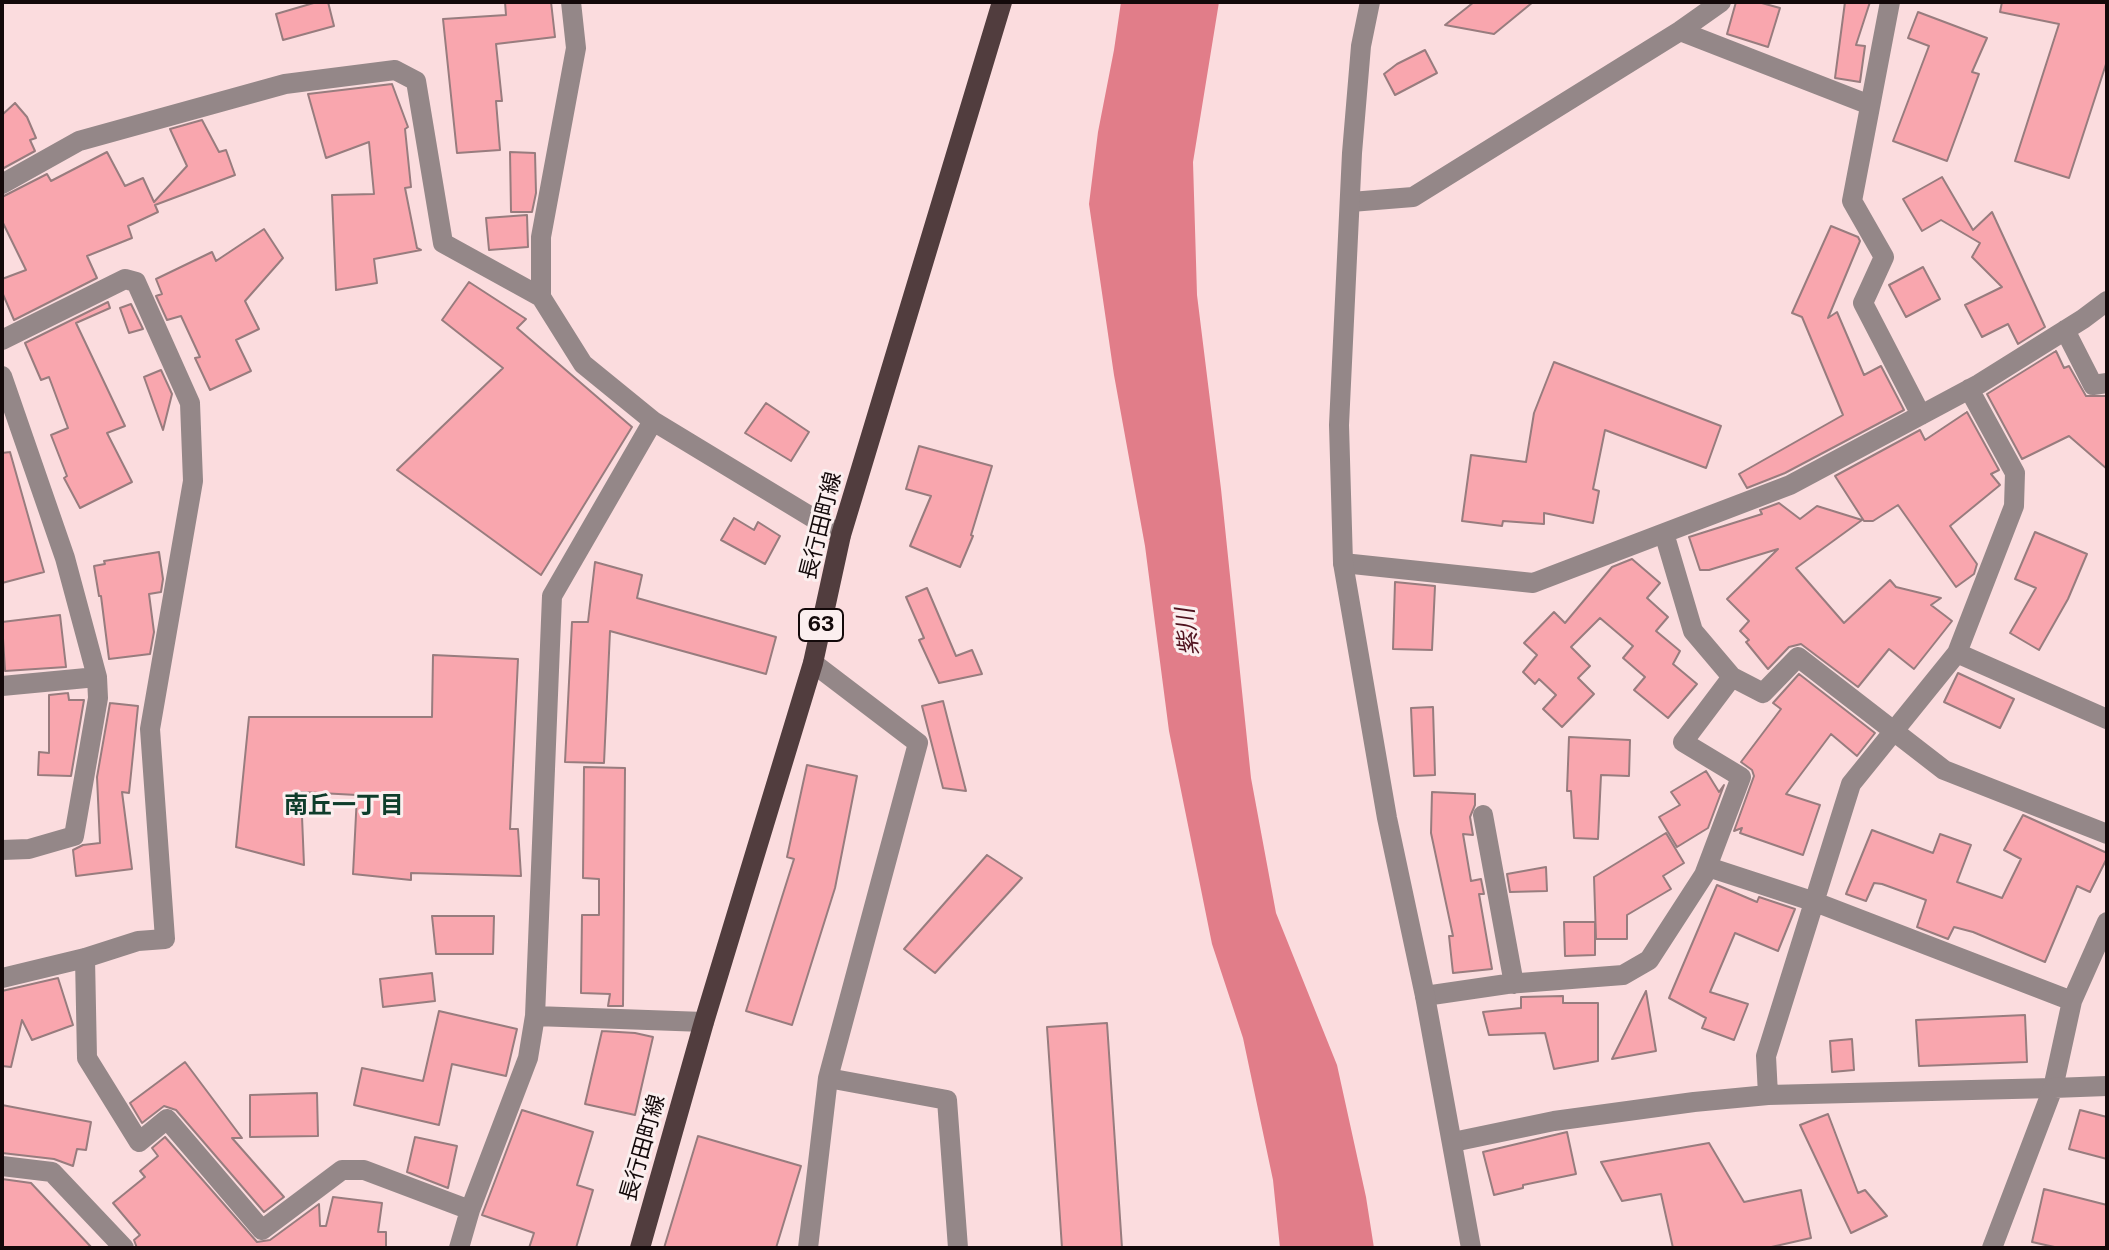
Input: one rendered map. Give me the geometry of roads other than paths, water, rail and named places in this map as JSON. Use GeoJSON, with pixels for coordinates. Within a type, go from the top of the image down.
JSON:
{"type":"FeatureCollection","features":[{"type":"Feature","properties":{"kind":"main road","name":"長行田町線"},"geometry":{"type":"LineString","coordinates":[[640,1248],[704,1022],[813,663],[841,535],[1002,2]]}},
{"type":"Feature","properties":{"kind":"street"},"geometry":{"type":"LineString","coordinates":[[541,297],[541,237],[576,48],[571,2]]}},
{"type":"Feature","properties":{"kind":"street"},"geometry":{"type":"LineString","coordinates":[[1370,2],[1361,46],[1352,153],[1339,425],[1343,563],[1385,804],[1425,996],[1471,1248]]}},
{"type":"Feature","properties":{"kind":"street"},"geometry":{"type":"LineString","coordinates":[[1351,202],[1413,197],[1680,31],[1721,2]]}},
{"type":"Feature","properties":{"kind":"street"},"geometry":{"type":"LineString","coordinates":[[1890,2],[1852,201],[1884,257],[1863,303],[1921,415]]}},
{"type":"Feature","properties":{"kind":"street"},"geometry":{"type":"LineString","coordinates":[[1680,31],[1870,105]]}},
{"type":"Feature","properties":{"kind":"street"},"geometry":{"type":"LineString","coordinates":[[2,184],[79,141],[285,84],[395,70],[416,81],[443,243],[541,297],[583,364],[653,421],[841,535]]}},
{"type":"Feature","properties":{"kind":"street"},"geometry":{"type":"LineString","coordinates":[[2,340],[125,279],[136,282],[190,403],[193,481],[150,729],[165,939],[138,941],[85,958],[2,978]]}},
{"type":"Feature","properties":{"kind":"street"},"geometry":{"type":"LineString","coordinates":[[1343,563],[1533,583],[1790,485],[1969,389],[2107,301]]}},
{"type":"Feature","properties":{"kind":"street"},"geometry":{"type":"LineString","coordinates":[[2065,330],[2093,385],[2107,383]]}},
{"type":"Feature","properties":{"kind":"street"},"geometry":{"type":"LineString","coordinates":[[2,376],[65,558],[97,677],[98,698],[74,836],[29,849],[2,850]]}},
{"type":"Feature","properties":{"kind":"street"},"geometry":{"type":"LineString","coordinates":[[1768,1095],[1766,1056],[1851,784],[1957,653],[2014,506],[2015,473],[1969,389]]}},
{"type":"Feature","properties":{"kind":"street"},"geometry":{"type":"LineString","coordinates":[[459,1248],[470,1210],[528,1058],[535,1016],[552,596],[653,421]]}},
{"type":"Feature","properties":{"kind":"street"},"geometry":{"type":"LineString","coordinates":[[1664,533],[1693,631],[1732,677],[1763,693],[1798,657],[1944,770],[2107,834]]}},
{"type":"Feature","properties":{"kind":"street"},"geometry":{"type":"LineString","coordinates":[[1957,653],[2107,719]]}},
{"type":"Feature","properties":{"kind":"street"},"geometry":{"type":"LineString","coordinates":[[808,1248],[828,1078],[918,743],[813,663]]}},
{"type":"Feature","properties":{"kind":"street"},"geometry":{"type":"LineString","coordinates":[[2,686],[97,677]]}},
{"type":"Feature","properties":{"kind":"street"},"geometry":{"type":"LineString","coordinates":[[1425,996],[1514,984],[1623,975],[1649,960],[1708,867],[1741,777],[1683,742],[1732,677]]}},
{"type":"Feature","properties":{"kind":"street"},"geometry":{"type":"LineString","coordinates":[[1483,815],[1514,984]]}},
{"type":"Feature","properties":{"kind":"street"},"geometry":{"type":"LineString","coordinates":[[1708,867],[1815,902],[2072,1001]]}},
{"type":"Feature","properties":{"kind":"street"},"geometry":{"type":"LineString","coordinates":[[1992,1248],[2053,1088],[2072,1001],[2107,922]]}},
{"type":"Feature","properties":{"kind":"street"},"geometry":{"type":"LineString","coordinates":[[85,958],[87,1058],[139,1142],[167,1119],[262,1230],[342,1170],[364,1170],[470,1210]]}},
{"type":"Feature","properties":{"kind":"street"},"geometry":{"type":"LineString","coordinates":[[535,1016],[704,1022]]}},
{"type":"Feature","properties":{"kind":"street"},"geometry":{"type":"LineString","coordinates":[[828,1078],[947,1100],[958,1248]]}},
{"type":"Feature","properties":{"kind":"street"},"geometry":{"type":"LineString","coordinates":[[1453,1142],[1554,1121],[1768,1095],[2107,1086]]}},
{"type":"Feature","properties":{"kind":"street"},"geometry":{"type":"LineString","coordinates":[[2,1166],[52,1172],[124,1248]]}},
{"type":"Feature","properties":{"kind":"water","name":"紫川"},"geometry":{"type":"Polygon","coordinates":[[[1121,2],[1219,2],[1193,162],[1197,295],[1251,778],[1276,913],[1337,1065],[1374,1248],[1280,1248],[1273,1180],[1243,1038],[1212,944],[1169,731],[1145,546],[1114,375],[1089,204],[1121,2]]]}},
{"type":"Feature","properties":{"kind":"district","name":"南丘一丁目"},"geometry":{"type":"Point","coordinates":[344,806]}}]}
